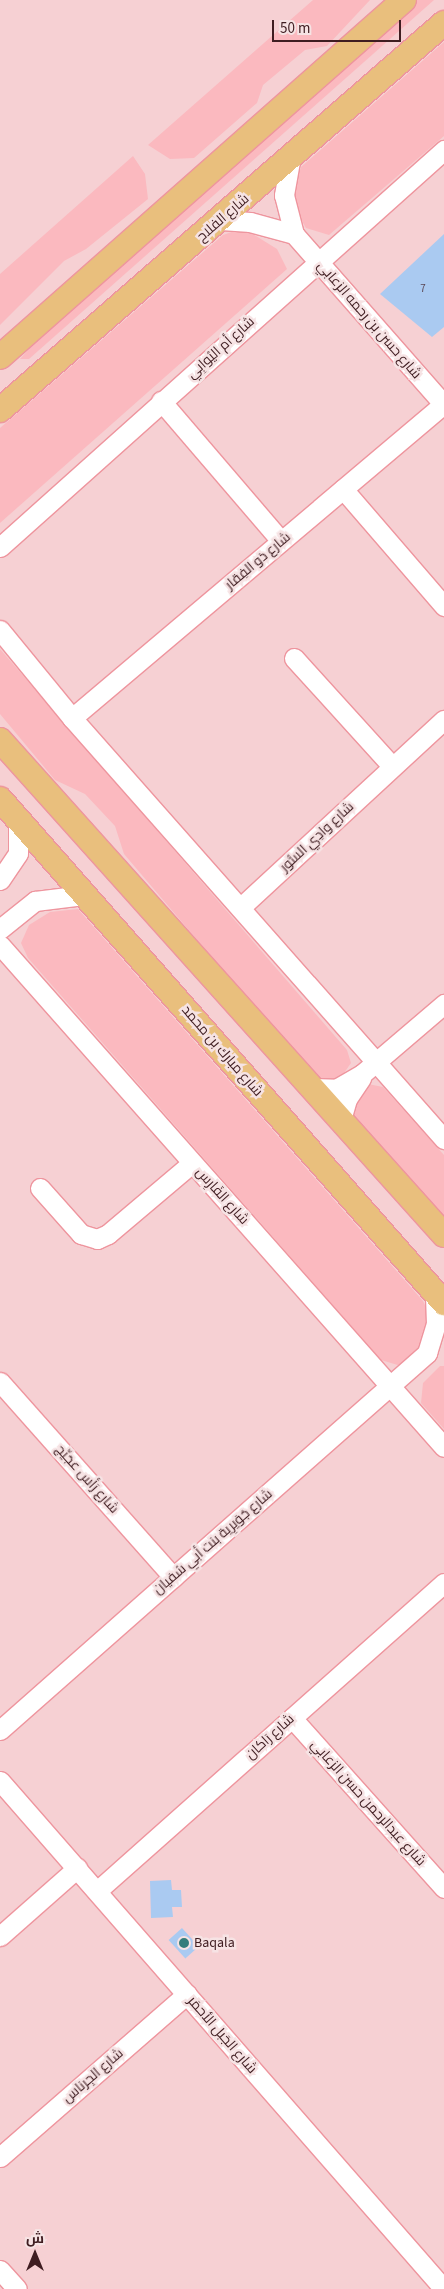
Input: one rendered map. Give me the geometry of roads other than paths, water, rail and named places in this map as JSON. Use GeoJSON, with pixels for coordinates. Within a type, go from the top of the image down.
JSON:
{"type":"FeatureCollection","features":[{"type":"Feature","properties":{"kind":"main road"},"geometry":{"type":"LineString","coordinates":[[0,358],[404,0]]}},
{"type":"Feature","properties":{"kind":"main road","name":"شارع الفلاح"},"geometry":{"type":"LineString","coordinates":[[0,410],[290,160],[444,23]]}},
{"type":"Feature","properties":{"kind":"main road"},"geometry":{"type":"LineString","coordinates":[[0,740],[444,1235]]}},
{"type":"Feature","properties":{"kind":"main road","name":"شارع مبارك بن محمد"},"geometry":{"type":"LineString","coordinates":[[0,799],[439,1298]]}},
{"type":"Feature","properties":{"kind":"street","name":"شارع أم اليُوابِي"},"geometry":{"type":"LineString","coordinates":[[0,547],[161,401],[444,150]]}},
{"type":"Feature","properties":{"kind":"street","name":"شارع حسن بن رحمه الزعابي"},"geometry":{"type":"LineString","coordinates":[[290,160],[284,196],[294,234],[444,405]]}},
{"type":"Feature","properties":{"kind":"street"},"geometry":{"type":"LineString","coordinates":[[221,220],[250,222],[294,234]]}},
{"type":"Feature","properties":{"kind":"street"},"geometry":{"type":"LineString","coordinates":[[161,401],[281,542]]}},
{"type":"Feature","properties":{"kind":"street","name":"شارع ذو الفِقار"},"geometry":{"type":"LineString","coordinates":[[72,718],[444,405]]}},
{"type":"Feature","properties":{"kind":"street"},"geometry":{"type":"LineString","coordinates":[[343,489],[444,606]]}},
{"type":"Feature","properties":{"kind":"street"},"geometry":{"type":"LineString","coordinates":[[0,630],[72,718],[444,1139]]}},
{"type":"Feature","properties":{"kind":"street"},"geometry":{"type":"LineString","coordinates":[[294,658],[392,766]]}},
{"type":"Feature","properties":{"kind":"street","name":"شارع وادِي السُّور"},"geometry":{"type":"LineString","coordinates":[[241,907],[444,720]]}},
{"type":"Feature","properties":{"kind":"street"},"geometry":{"type":"LineString","coordinates":[[0,880],[18,853],[18,820]]}},
{"type":"Feature","properties":{"kind":"street"},"geometry":{"type":"LineString","coordinates":[[0,929],[35,901],[84,895]]}},
{"type":"Feature","properties":{"kind":"street","name":"شارع الفَارِس"},"geometry":{"type":"LineString","coordinates":[[0,944],[444,1447]]}},
{"type":"Feature","properties":{"kind":"street"},"geometry":{"type":"LineString","coordinates":[[313,1088],[336,1089],[362,1074],[444,1004]]}},
{"type":"Feature","properties":{"kind":"street"},"geometry":{"type":"LineString","coordinates":[[341,1120],[347,1099],[362,1074]]}},
{"type":"Feature","properties":{"kind":"street"},"geometry":{"type":"LineString","coordinates":[[40,1188],[81,1234],[97,1239],[108,1234],[192,1162]]}},
{"type":"Feature","properties":{"kind":"street","name":"شارع جُوَيرِية بنت أبي سُفيان"},"geometry":{"type":"LineString","coordinates":[[0,1730],[390,1385],[435,1353],[439,1298]]}},
{"type":"Feature","properties":{"kind":"street","name":"شارع رَأس عجَيِّج"},"geometry":{"type":"LineString","coordinates":[[0,1382],[173,1577]]}},
{"type":"Feature","properties":{"kind":"street","name":"شارع رَاكان"},"geometry":{"type":"LineString","coordinates":[[97,1891],[444,1583]]}},
{"type":"Feature","properties":{"kind":"street","name":"شارع عبدالرحمن حسن الزعابي"},"geometry":{"type":"LineString","coordinates":[[292,1718],[444,1888]]}},
{"type":"Feature","properties":{"kind":"street","name":"شارع الجَبل الأحمَر"},"geometry":{"type":"LineString","coordinates":[[0,1780],[444,2289]]}},
{"type":"Feature","properties":{"kind":"street"},"geometry":{"type":"LineString","coordinates":[[0,1936],[76,1868]]}},
{"type":"Feature","properties":{"kind":"street","name":"شارع الجِرناس"},"geometry":{"type":"LineString","coordinates":[[0,2157],[186,1994]]}},
{"type":"Feature","properties":{"kind":"street"},"geometry":{"type":"LineString","coordinates":[[0,2270],[17,2289]]}},
{"type":"Feature","properties":{"kind":"place","name":"Baqala"},"geometry":{"type":"Point","coordinates":[184,1943]}}]}
